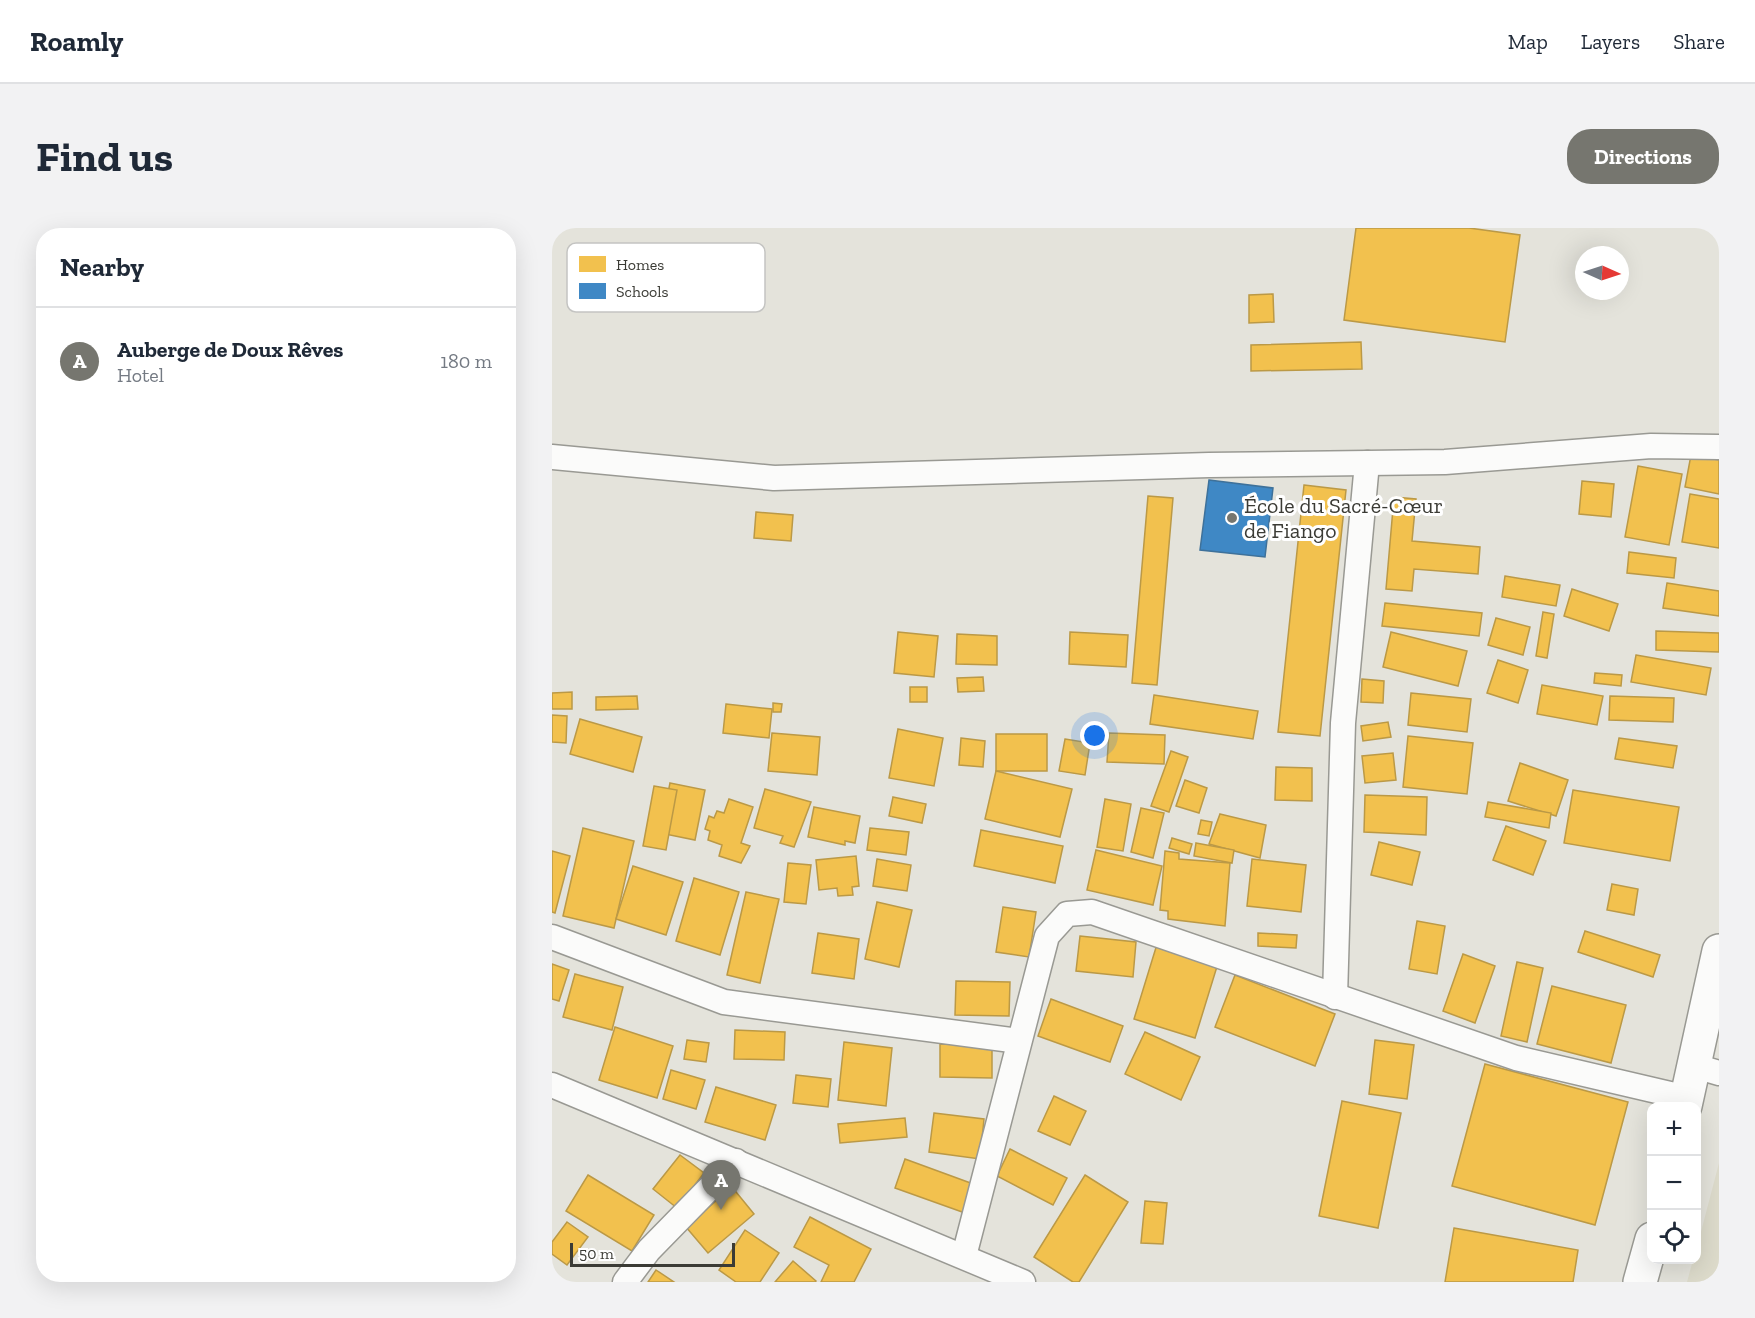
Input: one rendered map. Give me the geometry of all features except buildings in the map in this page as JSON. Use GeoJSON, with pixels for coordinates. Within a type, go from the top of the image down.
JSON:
{"type":"FeatureCollection","features":[{"type":"Feature","properties":{"kind":"highway"},"geometry":{"type":"LineString","coordinates":[[1686,1102],[1707,1070],[1719,951]]}},
{"type":"Feature","properties":{"kind":"highway"},"geometry":{"type":"LineString","coordinates":[[1641,1282],[1647,1259]]}},
{"type":"Feature","properties":{"kind":"street"},"geometry":{"type":"LineString","coordinates":[[552,457],[774,478],[1209,465],[1445,462],[1651,447],[1719,447]]}},
{"type":"Feature","properties":{"kind":"street"},"geometry":{"type":"LineString","coordinates":[[1335,997],[1343,723],[1366,464]]}},
{"type":"Feature","properties":{"kind":"street"},"geometry":{"type":"LineString","coordinates":[[963,1256],[1047,936],[1067,914],[1092,912],[1516,1058],[1686,1102]]}},
{"type":"Feature","properties":{"kind":"street"},"geometry":{"type":"LineString","coordinates":[[552,937],[724,1002],[1019,1041]]}},
{"type":"Feature","properties":{"kind":"street"},"geometry":{"type":"LineString","coordinates":[[552,1085],[1023,1282]]}},
{"type":"Feature","properties":{"kind":"street"},"geometry":{"type":"LineString","coordinates":[[625,1282],[649,1250],[736,1161]]}},
{"type":"Feature","properties":{"kind":"shaded area"},"geometry":{"type":"Polygon","coordinates":[[[1719,1163],[1719,1282],[1687,1282],[1692,1264],[1701,1264],[1701,1232],[1719,1163]]]}},
{"type":"Feature","properties":{"kind":"place","name":"École du Sacré-Cœur de Fiango"},"geometry":{"type":"Point","coordinates":[1232,518]}},
{"type":"Feature","properties":{"kind":"place","name":"Auberge de Doux Rêves"},"geometry":{"type":"Point","coordinates":[721,1210]}}]}
